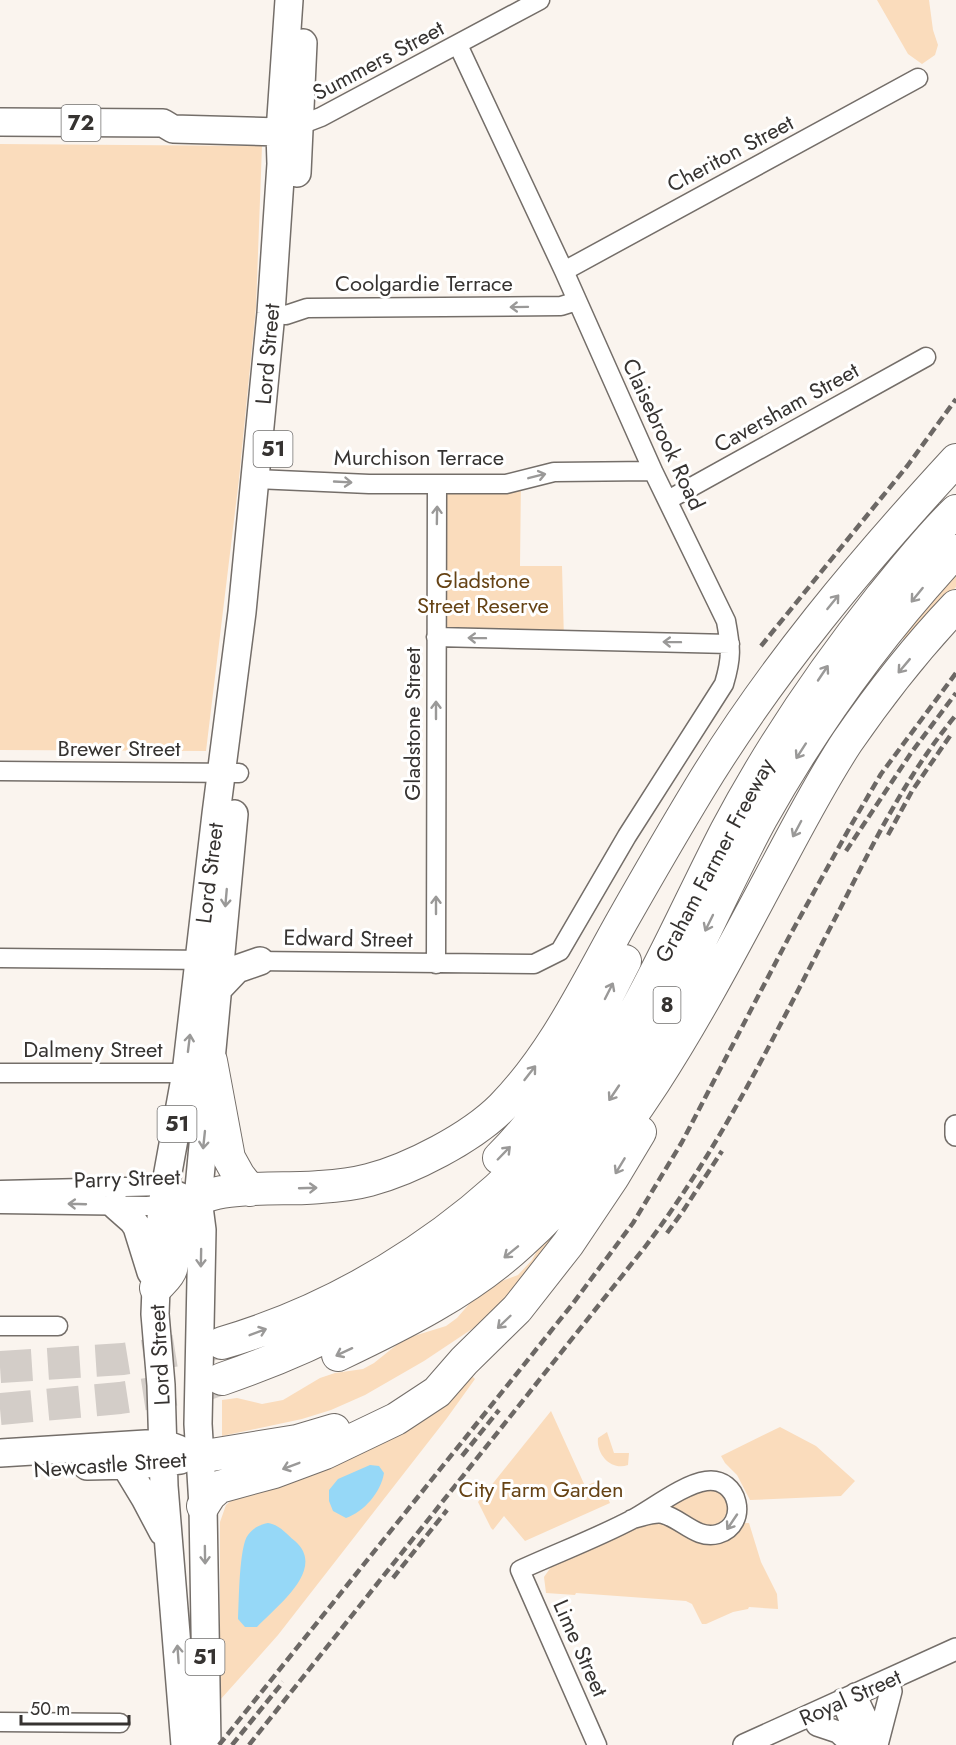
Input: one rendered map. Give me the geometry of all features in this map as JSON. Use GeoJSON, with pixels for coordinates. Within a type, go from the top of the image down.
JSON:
{"type":"FeatureCollection","features":[{"type":"Feature","properties":{"kind":"highway"},"geometry":{"type":"LineString","coordinates":[[156,1288],[171,1271],[174,1230],[178,1219],[188,1206],[198,1199],[223,1192],[318,1188],[368,1181],[416,1163],[461,1138],[501,1108],[532,1071],[579,1001],[621,922],[700,787],[744,719],[834,600],[956,460]]}},
{"type":"Feature","properties":{"kind":"highway","name":"Graham Farmer Freeway"},"geometry":{"type":"LineString","coordinates":[[222,1343],[293,1318],[351,1290],[406,1257],[456,1223],[517,1172],[549,1136],[575,1105],[612,1051],[648,986],[727,830],[773,747],[838,651],[956,511]]}},
{"type":"Feature","properties":{"kind":"highway","name":"Graham Farmer Freeway"},"geometry":{"type":"LineString","coordinates":[[733,946],[654,1083],[585,1176],[520,1245],[436,1304],[331,1358],[256,1382],[222,1384],[346,1327],[425,1282],[472,1248],[515,1210],[559,1166],[598,1118],[635,1062],[679,984],[760,821],[793,763],[857,670],[927,582],[956,551]]}},
{"type":"Feature","properties":{"kind":"highway"},"geometry":{"type":"LineString","coordinates":[[203,1506],[219,1487],[274,1472],[325,1453],[396,1419],[437,1392],[464,1361],[517,1309],[568,1244],[613,1177],[666,1090],[733,946],[846,743],[891,681],[956,606]]}},
{"type":"Feature","properties":{"kind":"highway"},"geometry":{"type":"LineString","coordinates":[[293,1318],[347,1272],[417,1227],[464,1191],[501,1156],[539,1113],[565,1075],[717,781],[784,665]]}},
{"type":"Feature","properties":{"kind":"highway"},"geometry":{"type":"LineString","coordinates":[[199,1067],[229,1158],[250,1190]]}},
{"type":"Feature","properties":{"kind":"highway"},"geometry":{"type":"LineString","coordinates":[[199,1457],[297,1441],[357,1423],[415,1395],[464,1361]]}},
{"type":"Feature","properties":{"kind":"main road","name":"Lord Street"},"geometry":{"type":"LineString","coordinates":[[192,1741],[205,1710],[206,1604],[198,1424],[202,1230],[198,1199],[199,1067],[263,479],[278,314],[287,124],[289,0]]}},
{"type":"Feature","properties":{"kind":"main road","name":"Lord Street"},"geometry":{"type":"LineString","coordinates":[[287,124],[304,0]]}},
{"type":"Feature","properties":{"kind":"main road","name":"72"},"geometry":{"type":"LineString","coordinates":[[0,122],[163,123],[176,115],[287,124]]}},
{"type":"Feature","properties":{"kind":"main road","name":"Lord Street"},"geometry":{"type":"LineString","coordinates":[[192,1741],[169,1546],[156,1288],[164,1196],[218,989],[209,960]]}},
{"type":"Feature","properties":{"kind":"main road"},"geometry":{"type":"LineString","coordinates":[[218,989],[237,969],[260,961]]}},
{"type":"Feature","properties":{"kind":"main road"},"geometry":{"type":"LineString","coordinates":[[116,1206],[137,1227],[156,1288]]}},
{"type":"Feature","properties":{"kind":"main road","name":"Newcastle Street"},"geometry":{"type":"LineString","coordinates":[[0,1470],[125,1465],[163,1452]]}},
{"type":"Feature","properties":{"kind":"main road","name":"Newcastle Street"},"geometry":{"type":"LineString","coordinates":[[0,1453],[163,1452],[199,1457]]}},
{"type":"Feature","properties":{"kind":"main road"},"geometry":{"type":"LineString","coordinates":[[125,1465],[156,1517],[169,1546]]}},
{"type":"Feature","properties":{"kind":"street","name":"Summers Street"},"geometry":{"type":"LineString","coordinates":[[287,124],[321,117],[540,0]]}},
{"type":"Feature","properties":{"kind":"street","name":"Claisebrook Road"},"geometry":{"type":"LineString","coordinates":[[458,45],[564,271],[653,471],[726,621],[731,660],[724,684],[627,836]]}},
{"type":"Feature","properties":{"kind":"street","name":"Cheriton Street"},"geometry":{"type":"LineString","coordinates":[[564,271],[918,78]]}},
{"type":"Feature","properties":{"kind":"street","name":"Coolgardie Terrace"},"geometry":{"type":"LineString","coordinates":[[278,314],[307,308],[561,306],[577,301]]}},
{"type":"Feature","properties":{"kind":"street","name":"Caversham Street"},"geometry":{"type":"LineString","coordinates":[[668,500],[926,357]]}},
{"type":"Feature","properties":{"kind":"street","name":"Murchison Terrace"},"geometry":{"type":"LineString","coordinates":[[263,479],[369,483],[506,484],[554,472],[653,471]]}},
{"type":"Feature","properties":{"kind":"street","name":"Gladstone Street"},"geometry":{"type":"LineString","coordinates":[[436,964],[437,484]]}},
{"type":"Feature","properties":{"kind":"street"},"geometry":{"type":"LineString","coordinates":[[436,637],[730,644]]}},
{"type":"Feature","properties":{"kind":"street","name":"Brewer Street"},"geometry":{"type":"LineString","coordinates":[[0,771],[230,773]]}},
{"type":"Feature","properties":{"kind":"street","name":"Edward Street"},"geometry":{"type":"LineString","coordinates":[[0,958],[534,964],[560,951],[627,836]]}},
{"type":"Feature","properties":{"kind":"street","name":"Dalmeny Street"},"geometry":{"type":"LineString","coordinates":[[0,1073],[199,1067]]}},
{"type":"Feature","properties":{"kind":"street"},"geometry":{"type":"LineString","coordinates":[[956,1126],[956,1135]]}},
{"type":"Feature","properties":{"kind":"street","name":"Parry Street"},"geometry":{"type":"LineString","coordinates":[[0,1190],[198,1199]]}},
{"type":"Feature","properties":{"kind":"street","name":"Parry Street"},"geometry":{"type":"LineString","coordinates":[[0,1204],[116,1206],[164,1196]]}},
{"type":"Feature","properties":{"kind":"street"},"geometry":{"type":"LineString","coordinates":[[0,1326],[58,1326]]}},
{"type":"Feature","properties":{"kind":"street"},"geometry":{"type":"LineString","coordinates":[[706,1481],[725,1484],[738,1503],[738,1512],[732,1525],[717,1535],[703,1535],[662,1514],[632,1519],[676,1493],[706,1481]]}},
{"type":"Feature","properties":{"kind":"street","name":"Lime Street"},"geometry":{"type":"LineString","coordinates":[[597,1745],[520,1570],[632,1519]]}},
{"type":"Feature","properties":{"kind":"street","name":"Royal Street"},"geometry":{"type":"LineString","coordinates":[[744,1745],[851,1702],[956,1649]]}},
{"type":"Feature","properties":{"kind":"street","name":"Royal Street"},"geometry":{"type":"LineString","coordinates":[[772,1745],[817,1725],[851,1702],[891,1691],[956,1662]]}},
{"type":"Feature","properties":{"kind":"street"},"geometry":{"type":"LineString","coordinates":[[876,1745],[891,1691]]}},
{"type":"Feature","properties":{"kind":"street"},"geometry":{"type":"LineString","coordinates":[[851,1702],[860,1745]]}},
{"type":"Feature","properties":{"kind":"street"},"geometry":{"type":"LineString","coordinates":[[851,1702],[869,1724],[876,1745]]}},
{"type":"Feature","properties":{"kind":"street"},"geometry":{"type":"LineString","coordinates":[[0,1722],[120,1723]]}},
{"type":"Feature","properties":{"kind":"street"},"geometry":{"type":"LineString","coordinates":[[817,1725],[838,1732],[852,1745]]}},
{"type":"Feature","properties":{"kind":"green space"},"geometry":{"type":"Polygon","coordinates":[[[877,0],[929,0],[933,30],[938,45],[935,55],[922,64],[908,54],[877,0]]]}},
{"type":"Feature","properties":{"kind":"green space"},"geometry":{"type":"Polygon","coordinates":[[[0,144],[262,146],[256,307],[239,479],[206,751],[0,750],[0,144]]]}},
{"type":"Feature","properties":{"kind":"green space","name":"Gladstone Street Reserve"},"geometry":{"type":"Polygon","coordinates":[[[521,480],[520,566],[562,566],[564,640],[436,637],[437,484],[521,480]]]}},
{"type":"Feature","properties":{"kind":"green space"},"geometry":{"type":"Polygon","coordinates":[[[956,574],[956,587],[907,641],[903,640],[918,615],[956,574]]]}},
{"type":"Feature","properties":{"kind":"green space"},"geometry":{"type":"Polygon","coordinates":[[[582,1197],[544,1258],[509,1296],[478,1325],[424,1361],[365,1395],[331,1410],[302,1419],[222,1436],[222,1400],[237,1398],[262,1404],[283,1400],[320,1378],[335,1373],[363,1369],[404,1339],[446,1326],[457,1318],[486,1287],[518,1275],[532,1260],[543,1239],[582,1197]]]}},
{"type":"Feature","properties":{"kind":"green space"},"geometry":{"type":"Polygon","coordinates":[[[468,1372],[475,1379],[447,1418],[278,1635],[220,1700],[220,1522],[226,1505],[241,1492],[468,1372]]]}},
{"type":"Feature","properties":{"kind":"green space","name":"City Farm Garden"},"geometry":{"type":"Polygon","coordinates":[[[551,1411],[585,1486],[600,1480],[610,1503],[525,1541],[504,1516],[493,1530],[478,1502],[551,1411]]]}},
{"type":"Feature","properties":{"kind":"green space"},"geometry":{"type":"Polygon","coordinates":[[[780,1427],[816,1446],[855,1481],[841,1496],[750,1500],[737,1475],[721,1456],[780,1427]]]}},
{"type":"Feature","properties":{"kind":"green space"},"geometry":{"type":"Polygon","coordinates":[[[607,1432],[614,1453],[629,1453],[628,1465],[616,1466],[602,1455],[598,1438],[607,1432]]]}},
{"type":"Feature","properties":{"kind":"green space"},"geometry":{"type":"Polygon","coordinates":[[[709,1489],[722,1492],[729,1503],[725,1516],[717,1524],[708,1527],[671,1509],[672,1503],[709,1489]]]}},
{"type":"Feature","properties":{"kind":"green space"},"geometry":{"type":"Polygon","coordinates":[[[651,1521],[664,1523],[697,1541],[740,1523],[749,1523],[761,1562],[777,1594],[778,1609],[749,1607],[702,1624],[692,1604],[686,1601],[546,1593],[544,1577],[551,1567],[651,1521]]]}},
{"type":"Feature","properties":{"kind":"water"},"geometry":{"type":"Polygon","coordinates":[[[370,1465],[379,1466],[384,1473],[371,1500],[359,1511],[346,1518],[333,1511],[329,1501],[329,1490],[338,1479],[370,1465]]]}},
{"type":"Feature","properties":{"kind":"water"},"geometry":{"type":"Polygon","coordinates":[[[268,1523],[279,1527],[295,1541],[303,1552],[305,1563],[302,1575],[286,1598],[257,1627],[245,1627],[238,1619],[243,1550],[248,1535],[257,1527],[268,1523]]]}},
{"type":"Feature","properties":{"kind":"tunnel"},"geometry":{"type":"LineString","coordinates":[[0,1367],[123,1359],[222,1343]]}},
{"type":"Feature","properties":{"kind":"tunnel"},"geometry":{"type":"LineString","coordinates":[[0,1409],[120,1398],[205,1385],[222,1379]]}},
{"type":"Feature","properties":{"kind":"railway"},"geometry":{"type":"LineString","coordinates":[[761,646],[908,465],[956,399]]}},
{"type":"Feature","properties":{"kind":"railway"},"geometry":{"type":"LineString","coordinates":[[219,1745],[571,1306],[633,1223],[682,1142],[789,937],[881,774],[956,673]]}},
{"type":"Feature","properties":{"kind":"railway"},"geometry":{"type":"LineString","coordinates":[[846,851],[911,753],[956,693]]}},
{"type":"Feature","properties":{"kind":"railway"},"geometry":{"type":"LineString","coordinates":[[249,1745],[645,1247],[674,1207],[726,1125],[750,1082],[892,809],[922,761],[956,715]]}},
{"type":"Feature","properties":{"kind":"railway"},"geometry":{"type":"LineString","coordinates":[[888,835],[912,791],[952,733]]}},
{"type":"Feature","properties":{"kind":"railway"},"geometry":{"type":"LineString","coordinates":[[667,1233],[722,1151]]}},
{"type":"Feature","properties":{"kind":"railway"},"geometry":{"type":"LineString","coordinates":[[462,1456],[499,1410]]}},
{"type":"Feature","properties":{"kind":"railway"},"geometry":{"type":"LineString","coordinates":[[393,1578],[447,1510]]}},
{"type":"Feature","properties":{"kind":"railway"},"geometry":{"type":"LineString","coordinates":[[232,1745],[283,1682]]}}]}
